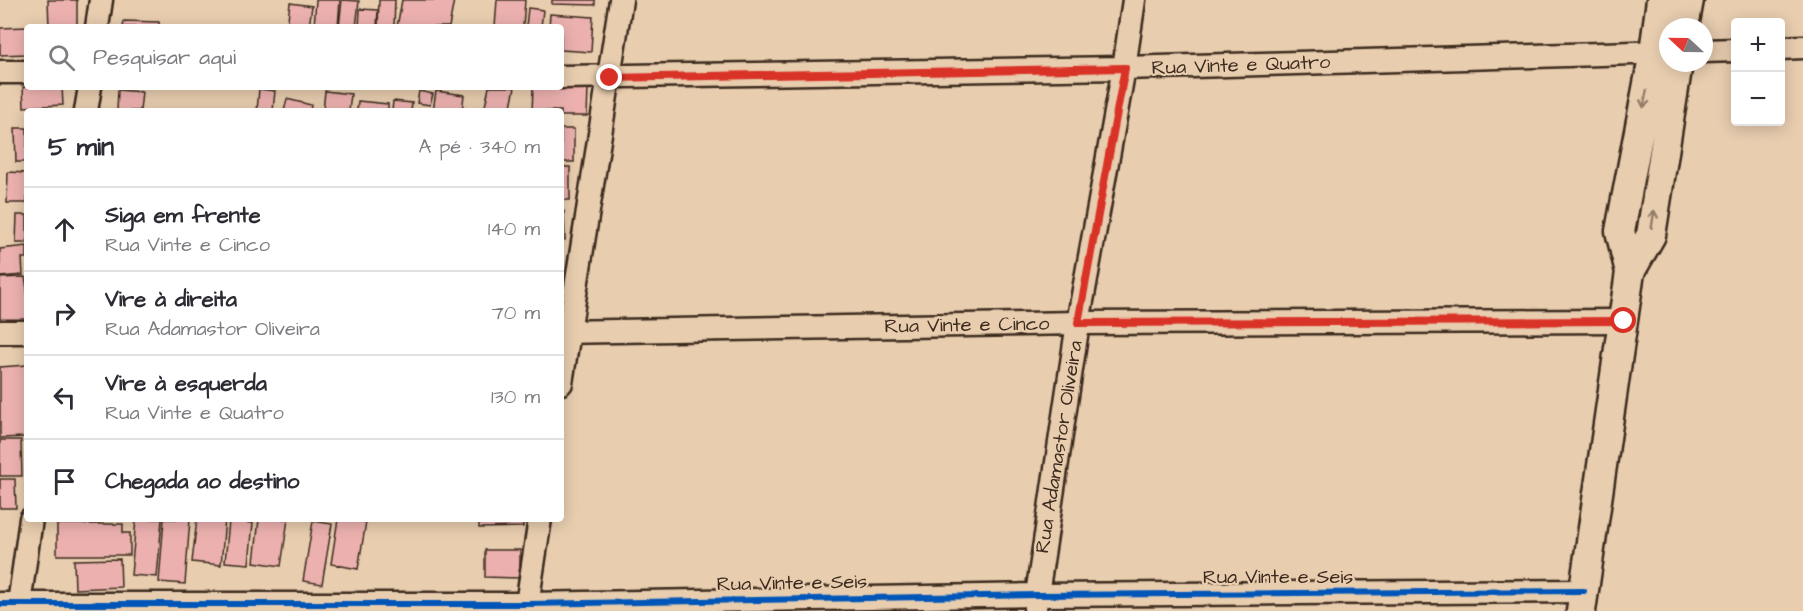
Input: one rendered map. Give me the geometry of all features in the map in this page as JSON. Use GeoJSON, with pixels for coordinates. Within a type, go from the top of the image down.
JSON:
{"type":"FeatureCollection","features":[{"type":"Feature","properties":{"kind":"street"},"geometry":{"type":"LineString","coordinates":[[97,24],[101,0]]}},
{"type":"Feature","properties":{"kind":"street"},"geometry":{"type":"LineString","coordinates":[[565,332],[610,78],[621,0]]}},
{"type":"Feature","properties":{"kind":"street","name":"Rua Adamastor Oliveira"},"geometry":{"type":"LineString","coordinates":[[1035,603],[1078,323],[1125,68],[1134,0]]}},
{"type":"Feature","properties":{"kind":"street"},"geometry":{"type":"LineString","coordinates":[[1661,0],[1663,18]]}},
{"type":"Feature","properties":{"kind":"street"},"geometry":{"type":"LineString","coordinates":[[1686,18],[1689,0]]}},
{"type":"Feature","properties":{"kind":"street"},"geometry":{"type":"LineString","coordinates":[[1785,48],[1803,47]]}},
{"type":"Feature","properties":{"kind":"street"},"geometry":{"type":"LineString","coordinates":[[1713,51],[1731,50]]}},
{"type":"Feature","properties":{"kind":"street","name":"Rua Vinte e Quatro"},"geometry":{"type":"LineString","coordinates":[[564,77],[610,78],[1659,56]]}},
{"type":"Feature","properties":{"kind":"street"},"geometry":{"type":"LineString","coordinates":[[0,72],[24,72]]}},
{"type":"Feature","properties":{"kind":"street"},"geometry":{"type":"LineString","coordinates":[[1582,601],[1630,272],[1651,235],[1666,72]]}},
{"type":"Feature","properties":{"kind":"street"},"geometry":{"type":"LineString","coordinates":[[86,108],[90,90]]}},
{"type":"Feature","properties":{"kind":"street","name":"Rua Vinte e Cinco"},"geometry":{"type":"LineString","coordinates":[[565,332],[1078,323],[1624,321]]}},
{"type":"Feature","properties":{"kind":"street"},"geometry":{"type":"LineString","coordinates":[[0,332],[24,332]]}},
{"type":"Feature","properties":{"kind":"street"},"geometry":{"type":"LineString","coordinates":[[13,606],[30,522]]}},
{"type":"Feature","properties":{"kind":"street"},"geometry":{"type":"LineString","coordinates":[[526,608],[540,522]]}},
{"type":"Feature","properties":{"kind":"street","name":"Rua Vinte e Seis"},"geometry":{"type":"LineString","coordinates":[[13,606],[526,608],[1582,601]]}},
{"type":"Feature","properties":{"kind":"building"},"geometry":{"type":"Polygon","coordinates":[[[48,0],[77,0],[77,24],[49,24],[48,0]]]}},
{"type":"Feature","properties":{"kind":"building"},"geometry":{"type":"Polygon","coordinates":[[[316,0],[340,0],[338,24],[314,24],[316,0]]]}},
{"type":"Feature","properties":{"kind":"building"},"geometry":{"type":"Polygon","coordinates":[[[342,0],[359,1],[356,24],[339,24],[342,0]]]}},
{"type":"Feature","properties":{"kind":"building"},"geometry":{"type":"Polygon","coordinates":[[[379,0],[395,0],[394,24],[378,24],[379,0]]]}},
{"type":"Feature","properties":{"kind":"building"},"geometry":{"type":"Polygon","coordinates":[[[402,0],[454,0],[450,24],[398,24],[402,0]]]}},
{"type":"Feature","properties":{"kind":"building"},"geometry":{"type":"Polygon","coordinates":[[[497,0],[525,0],[523,24],[495,24],[497,0]]]}},
{"type":"Feature","properties":{"kind":"building"},"geometry":{"type":"Polygon","coordinates":[[[552,0],[595,0],[595,5],[552,4],[552,0]]]}},
{"type":"Feature","properties":{"kind":"building"},"geometry":{"type":"Polygon","coordinates":[[[290,3],[312,6],[309,24],[287,24],[290,3]]]}},
{"type":"Feature","properties":{"kind":"building"},"geometry":{"type":"Polygon","coordinates":[[[528,8],[543,10],[541,24],[526,24],[528,8]]]}},
{"type":"Feature","properties":{"kind":"building"},"geometry":{"type":"Polygon","coordinates":[[[360,9],[378,10],[377,24],[359,24],[360,9]]]}},
{"type":"Feature","properties":{"kind":"building"},"geometry":{"type":"Polygon","coordinates":[[[550,14],[593,17],[591,52],[564,50],[564,24],[549,24],[550,14]]]}},
{"type":"Feature","properties":{"kind":"building"},"geometry":{"type":"Polygon","coordinates":[[[124,21],[159,22],[159,24],[124,24],[124,21]]]}},
{"type":"Feature","properties":{"kind":"building"},"geometry":{"type":"Polygon","coordinates":[[[24,27],[24,54],[0,55],[0,28],[24,27]]]}},
{"type":"Feature","properties":{"kind":"building"},"geometry":{"type":"Polygon","coordinates":[[[23,87],[24,90],[62,90],[63,105],[24,107],[23,87]]]}},
{"type":"Feature","properties":{"kind":"building"},"geometry":{"type":"Polygon","coordinates":[[[588,89],[587,116],[564,116],[564,108],[532,108],[533,90],[588,89]]]}},
{"type":"Feature","properties":{"kind":"building"},"geometry":{"type":"Polygon","coordinates":[[[118,90],[142,92],[140,108],[117,108],[118,90]]]}},
{"type":"Feature","properties":{"kind":"building"},"geometry":{"type":"Polygon","coordinates":[[[259,90],[275,91],[273,108],[257,108],[259,90]]]}},
{"type":"Feature","properties":{"kind":"building"},"geometry":{"type":"Polygon","coordinates":[[[488,90],[514,90],[511,108],[485,108],[488,90]]]}},
{"type":"Feature","properties":{"kind":"building"},"geometry":{"type":"Polygon","coordinates":[[[325,91],[351,94],[349,108],[323,108],[325,91]]]}},
{"type":"Feature","properties":{"kind":"building"},"geometry":{"type":"Polygon","coordinates":[[[419,91],[433,94],[430,105],[417,103],[419,91]]]}},
{"type":"Feature","properties":{"kind":"building"},"geometry":{"type":"Polygon","coordinates":[[[436,91],[464,95],[462,108],[433,108],[436,91]]]}},
{"type":"Feature","properties":{"kind":"building"},"geometry":{"type":"Polygon","coordinates":[[[287,99],[311,105],[310,108],[285,108],[287,99]]]}},
{"type":"Feature","properties":{"kind":"building"},"geometry":{"type":"Polygon","coordinates":[[[358,101],[388,104],[388,108],[357,108],[358,101]]]}},
{"type":"Feature","properties":{"kind":"building"},"geometry":{"type":"Polygon","coordinates":[[[393,101],[412,103],[411,108],[392,108],[393,101]]]}},
{"type":"Feature","properties":{"kind":"building"},"geometry":{"type":"Polygon","coordinates":[[[15,128],[24,128],[24,162],[16,162],[15,128]]]}},
{"type":"Feature","properties":{"kind":"building"},"geometry":{"type":"Polygon","coordinates":[[[564,129],[574,129],[574,162],[564,162],[564,129]]]}},
{"type":"Feature","properties":{"kind":"building"},"geometry":{"type":"Polygon","coordinates":[[[564,167],[570,167],[570,200],[564,200],[564,167]]]}},
{"type":"Feature","properties":{"kind":"building"},"geometry":{"type":"Polygon","coordinates":[[[8,172],[24,173],[24,203],[7,203],[8,172]]]}},
{"type":"Feature","properties":{"kind":"building"},"geometry":{"type":"Polygon","coordinates":[[[17,215],[24,215],[24,243],[16,243],[17,215]]]}},
{"type":"Feature","properties":{"kind":"building"},"geometry":{"type":"Polygon","coordinates":[[[24,246],[23,275],[0,277],[0,249],[24,246]]]}},
{"type":"Feature","properties":{"kind":"building"},"geometry":{"type":"Polygon","coordinates":[[[24,277],[24,319],[0,321],[0,278],[24,277]]]}},
{"type":"Feature","properties":{"kind":"building"},"geometry":{"type":"Polygon","coordinates":[[[24,365],[24,437],[0,438],[0,367],[24,365]]]}},
{"type":"Feature","properties":{"kind":"building"},"geometry":{"type":"Polygon","coordinates":[[[0,440],[21,440],[22,476],[0,476],[0,440]]]}},
{"type":"Feature","properties":{"kind":"building"},"geometry":{"type":"Polygon","coordinates":[[[0,479],[15,479],[16,508],[0,508],[0,479]]]}},
{"type":"Feature","properties":{"kind":"building"},"geometry":{"type":"Polygon","coordinates":[[[136,522],[162,522],[157,577],[131,575],[136,522]]]}},
{"type":"Feature","properties":{"kind":"building"},"geometry":{"type":"Polygon","coordinates":[[[164,522],[190,522],[185,584],[159,582],[164,522]]]}},
{"type":"Feature","properties":{"kind":"building"},"geometry":{"type":"Polygon","coordinates":[[[197,522],[225,522],[221,565],[192,562],[197,522]]]}},
{"type":"Feature","properties":{"kind":"building"},"geometry":{"type":"Polygon","coordinates":[[[229,522],[253,523],[249,564],[225,562],[229,522]]]}},
{"type":"Feature","properties":{"kind":"building"},"geometry":{"type":"Polygon","coordinates":[[[259,522],[288,522],[281,566],[254,562],[259,522]]]}},
{"type":"Feature","properties":{"kind":"building"},"geometry":{"type":"Polygon","coordinates":[[[313,522],[332,524],[322,584],[303,581],[313,522]]]}},
{"type":"Feature","properties":{"kind":"building"},"geometry":{"type":"Polygon","coordinates":[[[338,522],[366,522],[358,569],[331,564],[338,522]]]}},
{"type":"Feature","properties":{"kind":"building"},"geometry":{"type":"Polygon","coordinates":[[[479,522],[523,522],[523,527],[479,528],[479,522]]]}},
{"type":"Feature","properties":{"kind":"building"},"geometry":{"type":"Polygon","coordinates":[[[57,524],[123,524],[123,533],[130,533],[130,555],[57,555],[57,524]]]}},
{"type":"Feature","properties":{"kind":"building"},"geometry":{"type":"Polygon","coordinates":[[[485,550],[520,550],[520,578],[485,577],[485,550]]]}},
{"type":"Feature","properties":{"kind":"building"},"geometry":{"type":"Polygon","coordinates":[[[120,559],[121,587],[75,589],[74,560],[120,559]]]}},
{"type":"Feature","properties":{"kind":"cycle path"},"geometry":{"type":"LineString","coordinates":[[0,604],[527,604],[1037,595],[1584,591]]}},
{"type":"Feature","properties":{"kind":"route"},"geometry":{"type":"LineString","coordinates":[[610,78],[1125,68],[1078,323],[1624,321]]}}]}
